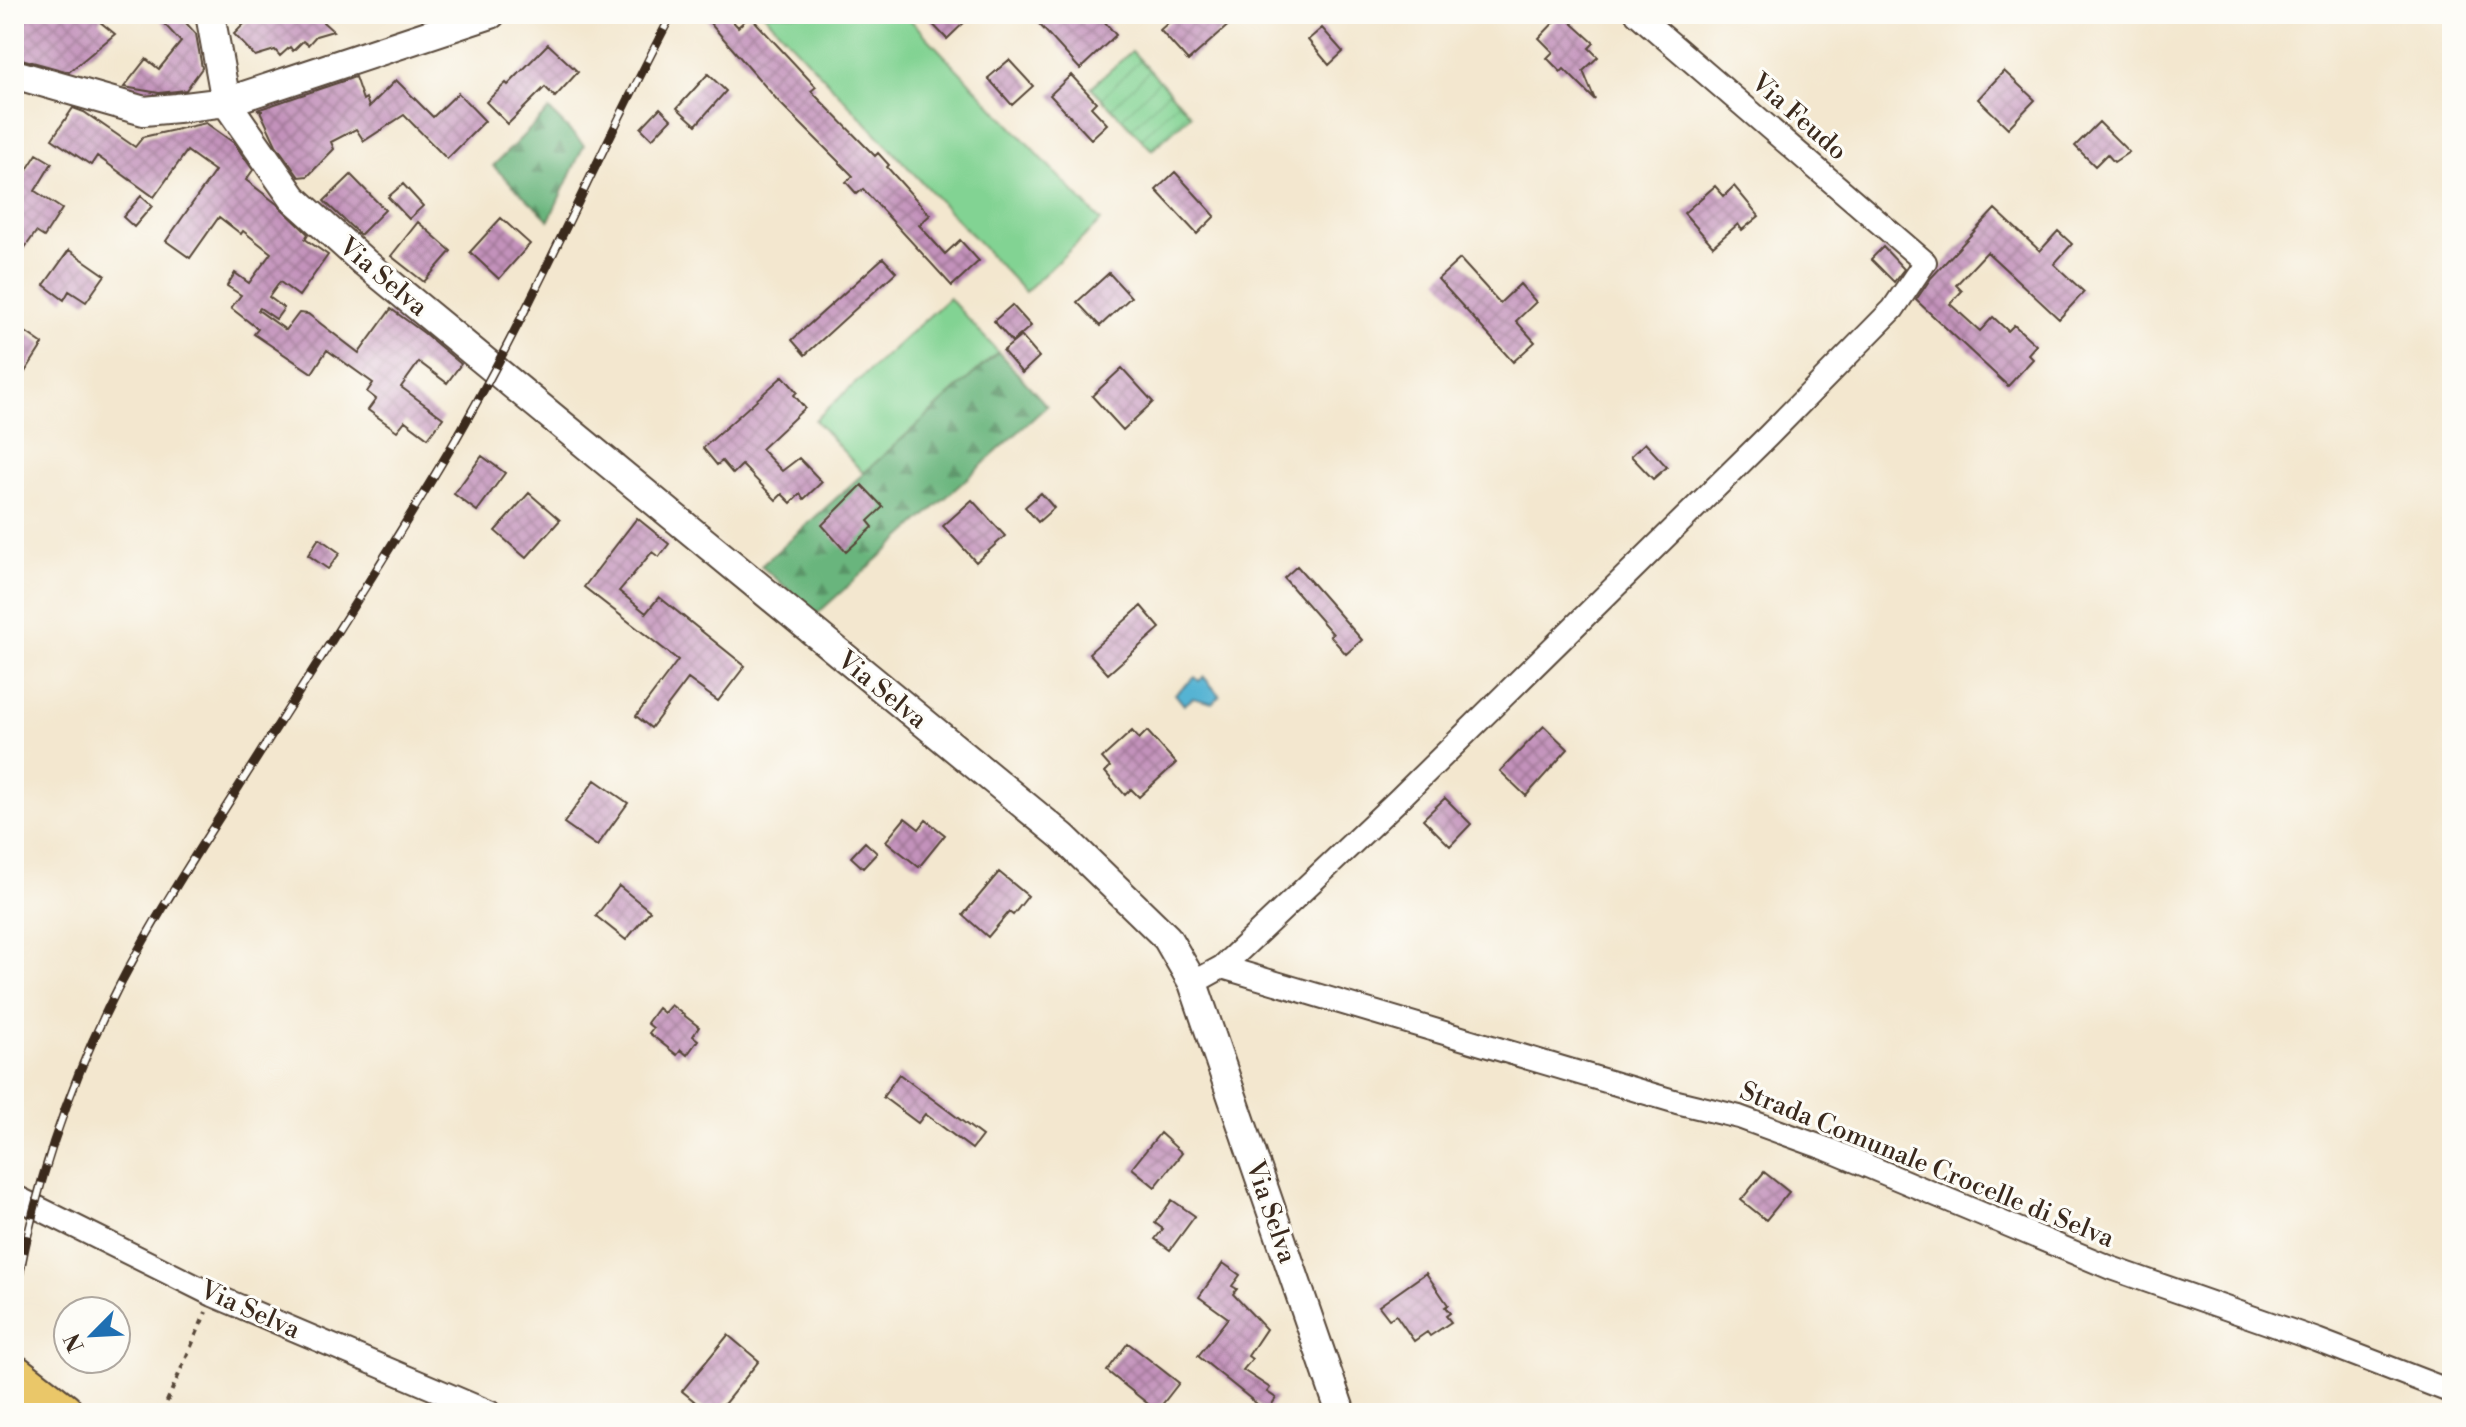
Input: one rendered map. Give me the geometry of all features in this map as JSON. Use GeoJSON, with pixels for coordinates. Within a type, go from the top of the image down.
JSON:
{"type":"FeatureCollection","features":[{"type":"Feature","properties":{"kind":"highway"},"geometry":{"type":"LineString","coordinates":[[14,1375],[63,1413]]}},
{"type":"Feature","properties":{"kind":"street"},"geometry":{"type":"LineString","coordinates":[[210,14],[226,102]]}},
{"type":"Feature","properties":{"kind":"street"},"geometry":{"type":"LineString","coordinates":[[14,74],[144,111],[226,102],[491,14]]}},
{"type":"Feature","properties":{"kind":"street","name":"Via Feudo"},"geometry":{"type":"LineString","coordinates":[[1222,967],[1478,722],[1768,436],[1893,309],[1925,262],[1637,14]]}},
{"type":"Feature","properties":{"kind":"street","name":"Via Selva"},"geometry":{"type":"LineString","coordinates":[[226,102],[293,198],[364,262],[1063,837],[1167,938],[1193,983],[1341,1413]]}},
{"type":"Feature","properties":{"kind":"street"},"geometry":{"type":"LineString","coordinates":[[1193,983],[1222,967]]}},
{"type":"Feature","properties":{"kind":"street","name":"Strada Comunale Crocelle di Selva"},"geometry":{"type":"LineString","coordinates":[[1222,967],[1739,1117],[1827,1149],[2111,1268],[2317,1340],[2452,1392]]}},
{"type":"Feature","properties":{"kind":"street","name":"Via Selva"},"geometry":{"type":"LineString","coordinates":[[14,1196],[213,1295],[491,1413]]}},
{"type":"Feature","properties":{"kind":"path"},"geometry":{"type":"LineString","coordinates":[[162,1413],[213,1295]]}},
{"type":"Feature","properties":{"kind":"green space"},"geometry":{"type":"Polygon","coordinates":[[[764,14],[905,14],[1101,221],[1025,292],[764,14]]]}},
{"type":"Feature","properties":{"kind":"green space"},"geometry":{"type":"Polygon","coordinates":[[[1132,51],[1191,115],[1152,150],[1091,87],[1132,51]]]}},
{"type":"Feature","properties":{"kind":"green space"},"geometry":{"type":"Polygon","coordinates":[[[549,110],[584,145],[549,220],[493,166],[549,110]]]}},
{"type":"Feature","properties":{"kind":"green space"},"geometry":{"type":"Polygon","coordinates":[[[949,298],[998,352],[864,474],[815,420],[949,298]]]}},
{"type":"Feature","properties":{"kind":"green space"},"geometry":{"type":"Polygon","coordinates":[[[998,352],[1047,406],[817,614],[761,566],[998,352]]]}},
{"type":"Feature","properties":{"kind":"water"},"geometry":{"type":"Polygon","coordinates":[[[1195,677],[1199,681],[1204,677],[1220,696],[1212,703],[1193,698],[1184,705],[1175,694],[1195,677]]]}},
{"type":"Feature","properties":{"kind":"building"},"geometry":{"type":"Polygon","coordinates":[[[14,14],[105,14],[99,21],[115,34],[69,72],[14,57],[14,14]]]}},
{"type":"Feature","properties":{"kind":"building"},"geometry":{"type":"Polygon","coordinates":[[[155,14],[178,14],[196,34],[202,68],[186,90],[159,93],[124,87],[146,59],[159,69],[181,42],[155,14]]]}},
{"type":"Feature","properties":{"kind":"building"},"geometry":{"type":"Polygon","coordinates":[[[254,14],[314,14],[333,31],[316,36],[308,45],[303,41],[293,51],[290,47],[280,56],[275,50],[255,56],[234,34],[254,14]]]}},
{"type":"Feature","properties":{"kind":"building"},"geometry":{"type":"Polygon","coordinates":[[[702,14],[726,14],[738,27],[750,16],[816,87],[811,91],[875,156],[878,153],[930,215],[919,225],[945,254],[960,240],[979,261],[952,286],[863,189],[857,194],[846,182],[853,176],[779,102],[702,14]]]}},
{"type":"Feature","properties":{"kind":"building"},"geometry":{"type":"Polygon","coordinates":[[[923,14],[973,14],[947,39],[923,14]]]}},
{"type":"Feature","properties":{"kind":"building"},"geometry":{"type":"Polygon","coordinates":[[[1030,14],[1076,14],[1085,23],[1098,14],[1116,35],[1080,69],[1030,14]]]}},
{"type":"Feature","properties":{"kind":"building"},"geometry":{"type":"Polygon","coordinates":[[[1178,14],[1225,14],[1232,22],[1188,61],[1160,30],[1178,14]]]}},
{"type":"Feature","properties":{"kind":"building"},"geometry":{"type":"Polygon","coordinates":[[[1562,14],[1594,43],[1589,48],[1598,57],[1583,71],[1595,100],[1564,69],[1561,72],[1547,58],[1553,52],[1539,38],[1562,14]]]}},
{"type":"Feature","properties":{"kind":"building"},"geometry":{"type":"Polygon","coordinates":[[[1322,28],[1343,52],[1329,65],[1308,40],[1322,28]]]}},
{"type":"Feature","properties":{"kind":"building"},"geometry":{"type":"Polygon","coordinates":[[[548,44],[578,72],[555,97],[545,87],[508,124],[486,102],[506,83],[508,85],[548,44]]]}},
{"type":"Feature","properties":{"kind":"building"},"geometry":{"type":"Polygon","coordinates":[[[1009,60],[1033,86],[1012,105],[988,78],[1009,60]]]}},
{"type":"Feature","properties":{"kind":"building"},"geometry":{"type":"Polygon","coordinates":[[[2004,71],[2035,100],[2008,128],[1978,99],[2004,71]]]}},
{"type":"Feature","properties":{"kind":"building"},"geometry":{"type":"Polygon","coordinates":[[[708,74],[726,91],[696,125],[677,108],[708,74]]]}},
{"type":"Feature","properties":{"kind":"building"},"geometry":{"type":"Polygon","coordinates":[[[1071,75],[1096,102],[1091,107],[1107,124],[1091,139],[1050,95],[1071,75]]]}},
{"type":"Feature","properties":{"kind":"building"},"geometry":{"type":"Polygon","coordinates":[[[355,77],[363,100],[366,98],[369,107],[396,80],[433,117],[458,93],[485,121],[447,159],[404,115],[364,141],[356,129],[331,142],[334,149],[308,176],[299,177],[276,145],[260,111],[263,111],[257,110],[355,77]]]}},
{"type":"Feature","properties":{"kind":"building"},"geometry":{"type":"Polygon","coordinates":[[[73,108],[84,112],[135,147],[143,137],[206,123],[234,143],[253,170],[246,180],[308,234],[305,239],[328,255],[299,296],[280,282],[269,297],[284,308],[276,319],[260,308],[258,310],[286,330],[299,313],[308,314],[359,353],[391,309],[424,333],[461,364],[447,383],[419,362],[401,387],[443,418],[428,438],[405,421],[397,431],[368,410],[376,399],[367,392],[373,383],[327,350],[312,373],[254,334],[258,329],[231,308],[241,295],[227,286],[235,273],[249,283],[271,253],[243,231],[241,234],[219,217],[190,258],[166,241],[215,171],[187,151],[154,197],[97,156],[91,165],[52,139],[73,108]]]}},
{"type":"Feature","properties":{"kind":"building"},"geometry":{"type":"Polygon","coordinates":[[[660,108],[671,119],[652,139],[641,128],[660,108]]]}},
{"type":"Feature","properties":{"kind":"building"},"geometry":{"type":"Polygon","coordinates":[[[2099,122],[2129,152],[2114,162],[2107,154],[2095,166],[2075,146],[2099,122]]]}},
{"type":"Feature","properties":{"kind":"building"},"geometry":{"type":"Polygon","coordinates":[[[37,154],[52,163],[35,191],[62,209],[44,237],[36,232],[14,263],[14,190],[37,154]]]}},
{"type":"Feature","properties":{"kind":"building"},"geometry":{"type":"Polygon","coordinates":[[[1175,172],[1215,216],[1197,234],[1156,190],[1175,172]]]}},
{"type":"Feature","properties":{"kind":"building"},"geometry":{"type":"Polygon","coordinates":[[[351,175],[385,210],[360,235],[324,201],[351,175]]]}},
{"type":"Feature","properties":{"kind":"building"},"geometry":{"type":"Polygon","coordinates":[[[403,184],[423,206],[409,219],[388,197],[403,184]]]}},
{"type":"Feature","properties":{"kind":"building"},"geometry":{"type":"Polygon","coordinates":[[[1715,186],[1724,196],[1734,186],[1759,216],[1742,230],[1738,224],[1713,246],[1684,213],[1715,186]]]}},
{"type":"Feature","properties":{"kind":"building"},"geometry":{"type":"Polygon","coordinates":[[[141,196],[152,206],[134,227],[123,217],[141,196]]]}},
{"type":"Feature","properties":{"kind":"building"},"geometry":{"type":"Polygon","coordinates":[[[1995,209],[2040,251],[2058,231],[2072,244],[2054,264],[2084,292],[2059,319],[1987,252],[1956,285],[1962,291],[1950,304],[1980,331],[1993,317],[2008,331],[2014,325],[2036,345],[2028,354],[2033,359],[2008,386],[1916,300],[1931,278],[1995,209]]]}},
{"type":"Feature","properties":{"kind":"building"},"geometry":{"type":"Polygon","coordinates":[[[501,218],[530,244],[499,279],[470,252],[501,218]]]}},
{"type":"Feature","properties":{"kind":"building"},"geometry":{"type":"Polygon","coordinates":[[[418,222],[451,251],[424,282],[391,256],[418,222]]]}},
{"type":"Feature","properties":{"kind":"building"},"geometry":{"type":"Polygon","coordinates":[[[1883,247],[1904,269],[1894,282],[1871,259],[1883,247]]]}},
{"type":"Feature","properties":{"kind":"building"},"geometry":{"type":"Polygon","coordinates":[[[69,250],[105,275],[86,302],[69,291],[64,300],[44,285],[69,250]]]}},
{"type":"Feature","properties":{"kind":"building"},"geometry":{"type":"Polygon","coordinates":[[[883,258],[896,272],[805,355],[792,340],[883,258]]]}},
{"type":"Feature","properties":{"kind":"building"},"geometry":{"type":"Polygon","coordinates":[[[1460,259],[1500,303],[1520,284],[1536,302],[1516,321],[1535,342],[1513,362],[1438,279],[1460,259]]]}},
{"type":"Feature","properties":{"kind":"building"},"geometry":{"type":"Polygon","coordinates":[[[1109,273],[1131,297],[1100,326],[1077,302],[1109,273]]]}},
{"type":"Feature","properties":{"kind":"building"},"geometry":{"type":"Polygon","coordinates":[[[1012,305],[1031,326],[1012,342],[994,321],[1012,305]]]}},
{"type":"Feature","properties":{"kind":"building"},"geometry":{"type":"Polygon","coordinates":[[[14,324],[43,344],[14,389],[14,324]]]}},
{"type":"Feature","properties":{"kind":"building"},"geometry":{"type":"Polygon","coordinates":[[[1021,336],[1039,357],[1022,373],[1003,351],[1021,336]]]}},
{"type":"Feature","properties":{"kind":"building"},"geometry":{"type":"Polygon","coordinates":[[[1122,368],[1153,402],[1123,430],[1092,396],[1122,368]]]}},
{"type":"Feature","properties":{"kind":"building"},"geometry":{"type":"Polygon","coordinates":[[[783,376],[797,392],[794,395],[805,408],[761,449],[782,471],[799,458],[822,482],[804,499],[800,494],[791,503],[782,494],[776,500],[742,465],[733,474],[722,461],[717,465],[703,448],[783,376]]]}},
{"type":"Feature","properties":{"kind":"building"},"geometry":{"type":"Polygon","coordinates":[[[1645,443],[1667,467],[1653,479],[1631,456],[1645,443]]]}},
{"type":"Feature","properties":{"kind":"building"},"geometry":{"type":"Polygon","coordinates":[[[482,456],[505,473],[477,511],[454,494],[482,456]]]}},
{"type":"Feature","properties":{"kind":"building"},"geometry":{"type":"Polygon","coordinates":[[[862,485],[883,507],[868,521],[873,527],[846,552],[822,525],[862,485]]]}},
{"type":"Feature","properties":{"kind":"building"},"geometry":{"type":"Polygon","coordinates":[[[529,493],[560,520],[526,558],[495,531],[529,493]]]}},
{"type":"Feature","properties":{"kind":"building"},"geometry":{"type":"Polygon","coordinates":[[[1041,493],[1054,508],[1038,522],[1025,507],[1041,493]]]}},
{"type":"Feature","properties":{"kind":"building"},"geometry":{"type":"Polygon","coordinates":[[[972,500],[1005,536],[976,562],[943,526],[972,500]]]}},
{"type":"Feature","properties":{"kind":"building"},"geometry":{"type":"Polygon","coordinates":[[[637,518],[669,544],[659,557],[652,552],[619,591],[646,613],[659,597],[745,666],[718,701],[688,679],[651,728],[636,716],[678,660],[584,587],[637,518]]]}},
{"type":"Feature","properties":{"kind":"building"},"geometry":{"type":"Polygon","coordinates":[[[319,538],[340,553],[328,569],[308,555],[319,538]]]}},
{"type":"Feature","properties":{"kind":"building"},"geometry":{"type":"Polygon","coordinates":[[[1297,566],[1362,640],[1346,654],[1330,636],[1333,634],[1284,578],[1297,566]]]}},
{"type":"Feature","properties":{"kind":"building"},"geometry":{"type":"Polygon","coordinates":[[[1141,606],[1160,628],[1108,674],[1089,653],[1141,606]]]}},
{"type":"Feature","properties":{"kind":"building"},"geometry":{"type":"Polygon","coordinates":[[[1544,726],[1568,749],[1526,796],[1500,771],[1544,726]]]}},
{"type":"Feature","properties":{"kind":"building"},"geometry":{"type":"Polygon","coordinates":[[[1132,731],[1139,739],[1147,731],[1176,763],[1139,797],[1131,789],[1125,795],[1105,772],[1110,767],[1102,758],[1132,731]]]}},
{"type":"Feature","properties":{"kind":"building"},"geometry":{"type":"Polygon","coordinates":[[[595,780],[628,803],[597,846],[564,823],[595,780]]]}},
{"type":"Feature","properties":{"kind":"building"},"geometry":{"type":"Polygon","coordinates":[[[1445,798],[1471,824],[1450,846],[1423,819],[1445,798]]]}},
{"type":"Feature","properties":{"kind":"building"},"geometry":{"type":"Polygon","coordinates":[[[905,818],[919,829],[926,820],[945,835],[919,867],[886,841],[905,818]]]}},
{"type":"Feature","properties":{"kind":"building"},"geometry":{"type":"Polygon","coordinates":[[[865,842],[877,853],[863,868],[851,857],[865,842]]]}},
{"type":"Feature","properties":{"kind":"building"},"geometry":{"type":"Polygon","coordinates":[[[999,872],[1028,896],[1013,915],[1009,912],[988,937],[963,915],[999,872]]]}},
{"type":"Feature","properties":{"kind":"building"},"geometry":{"type":"Polygon","coordinates":[[[619,886],[650,911],[626,940],[596,916],[619,886]]]}},
{"type":"Feature","properties":{"kind":"building"},"geometry":{"type":"Polygon","coordinates":[[[671,1005],[699,1027],[693,1036],[698,1040],[687,1055],[681,1050],[677,1055],[649,1033],[653,1028],[647,1023],[658,1008],[664,1013],[671,1005]]]}},
{"type":"Feature","properties":{"kind":"building"},"geometry":{"type":"Polygon","coordinates":[[[899,1074],[982,1136],[972,1149],[925,1114],[918,1123],[883,1097],[899,1074]]]}},
{"type":"Feature","properties":{"kind":"building"},"geometry":{"type":"Polygon","coordinates":[[[1160,1133],[1182,1153],[1155,1187],[1132,1168],[1160,1133]]]}},
{"type":"Feature","properties":{"kind":"building"},"geometry":{"type":"Polygon","coordinates":[[[1764,1172],[1789,1192],[1766,1220],[1741,1200],[1764,1172]]]}},
{"type":"Feature","properties":{"kind":"building"},"geometry":{"type":"Polygon","coordinates":[[[1172,1200],[1195,1216],[1170,1250],[1155,1239],[1163,1229],[1155,1223],[1172,1200]]]}},
{"type":"Feature","properties":{"kind":"building"},"geometry":{"type":"Polygon","coordinates":[[[1223,1263],[1240,1275],[1232,1286],[1237,1289],[1233,1294],[1266,1329],[1248,1356],[1252,1359],[1243,1370],[1270,1388],[1267,1392],[1276,1398],[1267,1412],[1198,1356],[1228,1318],[1199,1297],[1223,1263]]]}},
{"type":"Feature","properties":{"kind":"building"},"geometry":{"type":"Polygon","coordinates":[[[1426,1273],[1448,1305],[1445,1307],[1450,1313],[1446,1316],[1451,1322],[1430,1336],[1427,1332],[1414,1341],[1396,1315],[1389,1319],[1379,1306],[1426,1273]]]}},
{"type":"Feature","properties":{"kind":"building"},"geometry":{"type":"Polygon","coordinates":[[[728,1335],[759,1361],[717,1413],[709,1413],[682,1391],[728,1335]]]}},
{"type":"Feature","properties":{"kind":"building"},"geometry":{"type":"Polygon","coordinates":[[[1128,1343],[1179,1383],[1157,1411],[1107,1371],[1128,1343]]]}},
{"type":"Feature","properties":{"kind":"railway"},"geometry":{"type":"LineString","coordinates":[[14,1306],[46,1167],[77,1077],[117,991],[151,927],[449,451],[508,344],[672,14]]}}]}
